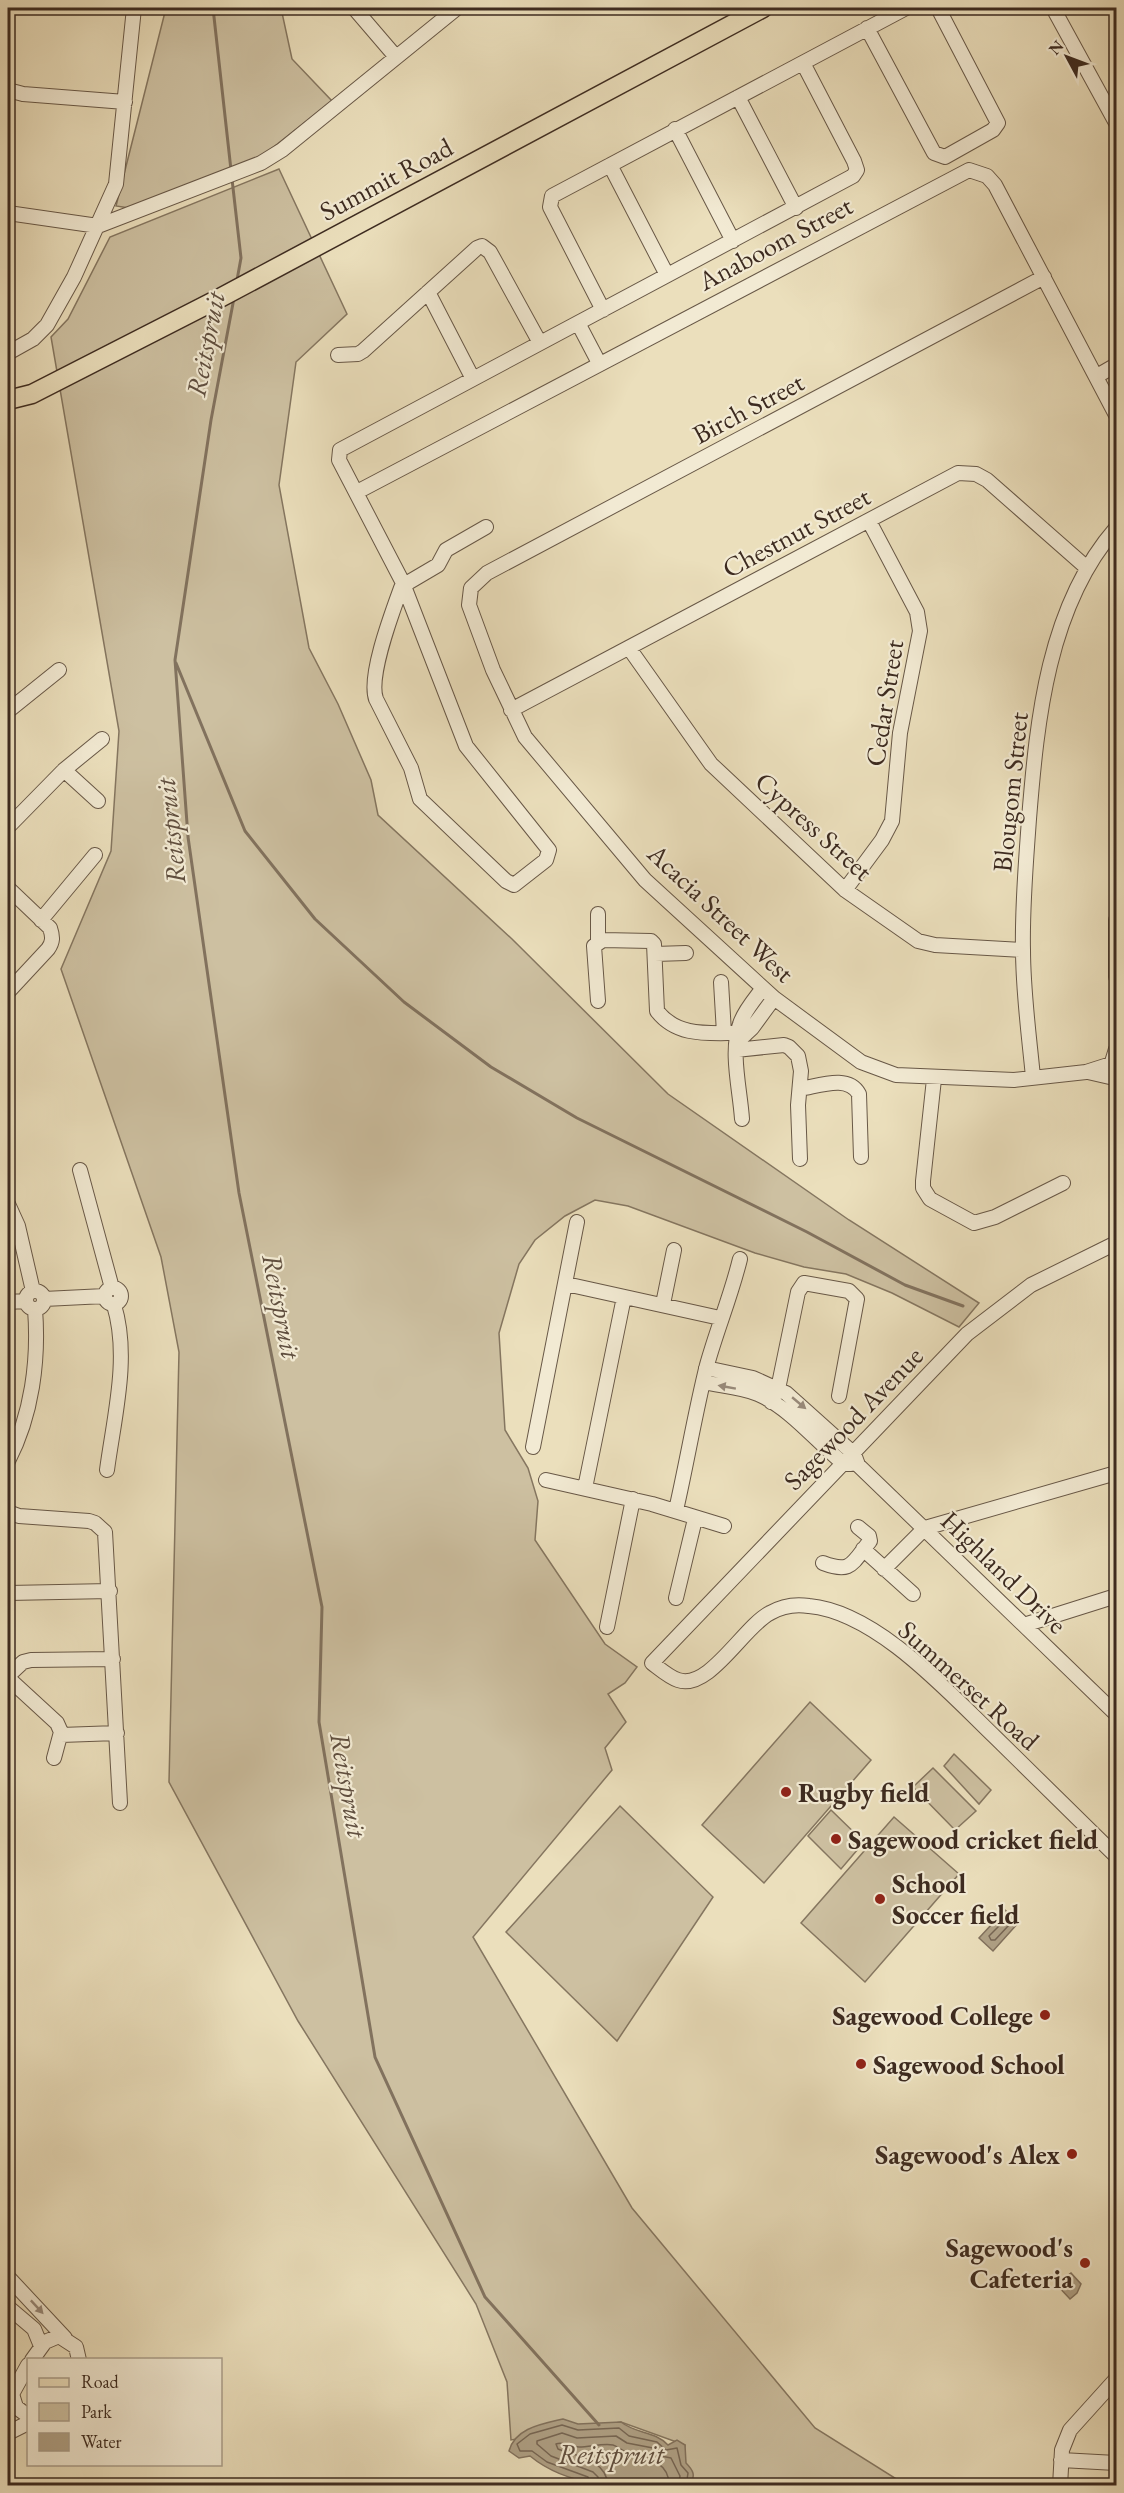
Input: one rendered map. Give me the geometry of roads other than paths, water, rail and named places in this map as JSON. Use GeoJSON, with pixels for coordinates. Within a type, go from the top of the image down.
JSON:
{"type":"FeatureCollection","features":[{"type":"Feature","properties":{"kind":"main road","name":"Summit Road"},"geometry":{"type":"LineString","coordinates":[[8,413],[32,394],[218,299],[763,8]]}},
{"type":"Feature","properties":{"kind":"main road","name":"Summit Road"},"geometry":{"type":"LineString","coordinates":[[8,400],[32,394]]}},
{"type":"Feature","properties":{"kind":"street"},"geometry":{"type":"LineString","coordinates":[[8,353],[33,339],[47,325],[98,226],[118,177],[134,8]]}},
{"type":"Feature","properties":{"kind":"street"},"geometry":{"type":"LineString","coordinates":[[354,8],[396,57]]}},
{"type":"Feature","properties":{"kind":"street"},"geometry":{"type":"LineString","coordinates":[[8,213],[98,226],[264,161],[457,8]]}},
{"type":"Feature","properties":{"kind":"street"},"geometry":{"type":"LineString","coordinates":[[603,310],[549,204],[556,194],[906,8]]}},
{"type":"Feature","properties":{"kind":"street"},"geometry":{"type":"LineString","coordinates":[[867,28],[934,153],[945,157],[993,130],[998,123],[938,8]]}},
{"type":"Feature","properties":{"kind":"street"},"geometry":{"type":"LineString","coordinates":[[1053,8],[1115,114]]}},
{"type":"Feature","properties":{"kind":"street"},"geometry":{"type":"LineString","coordinates":[[486,527],[446,550],[438,565],[404,585],[374,676],[376,699],[411,768],[422,802],[506,881],[517,884],[546,860],[549,850],[466,746],[404,585],[339,460],[342,448],[853,176],[857,170],[803,63]]}},
{"type":"Feature","properties":{"kind":"street"},"geometry":{"type":"LineString","coordinates":[[8,90],[23,94],[125,102]]}},
{"type":"Feature","properties":{"kind":"street"},"geometry":{"type":"LineString","coordinates":[[738,97],[796,208]]}},
{"type":"Feature","properties":{"kind":"street"},"geometry":{"type":"LineString","coordinates":[[675,129],[733,241]]}},
{"type":"Feature","properties":{"kind":"street"},"geometry":{"type":"LineString","coordinates":[[610,165],[667,275]]}},
{"type":"Feature","properties":{"kind":"street","name":"Anaboom Street"},"geometry":{"type":"LineString","coordinates":[[357,492],[957,174],[974,171],[991,180],[1044,277]]}},
{"type":"Feature","properties":{"kind":"street"},"geometry":{"type":"LineString","coordinates":[[338,355],[358,354],[363,351],[477,248],[486,247],[540,343]]}},
{"type":"Feature","properties":{"kind":"street"},"geometry":{"type":"LineString","coordinates":[[1044,277],[1116,415]]}},
{"type":"Feature","properties":{"kind":"street","name":"Birch Street"},"geometry":{"type":"LineString","coordinates":[[475,582],[498,567],[1044,277]]}},
{"type":"Feature","properties":{"kind":"street"},"geometry":{"type":"LineString","coordinates":[[428,292],[473,379]]}},
{"type":"Feature","properties":{"kind":"street"},"geometry":{"type":"LineString","coordinates":[[578,323],[599,363]]}},
{"type":"Feature","properties":{"kind":"street"},"geometry":{"type":"LineString","coordinates":[[1097,376],[1116,365]]}},
{"type":"Feature","properties":{"kind":"street","name":"Chestnut Street"},"geometry":{"type":"LineString","coordinates":[[511,710],[951,476],[964,472],[976,474],[996,488],[1087,568]]}},
{"type":"Feature","properties":{"kind":"street","name":"Cedar Street"},"geometry":{"type":"LineString","coordinates":[[845,890],[891,826],[901,727],[920,631],[917,612],[869,520]]}},
{"type":"Feature","properties":{"kind":"street","name":"Blougom Street"},"geometry":{"type":"LineString","coordinates":[[1033,1077],[1023,950],[1027,846],[1036,736],[1057,637],[1087,568],[1098,549],[1116,528]]}},
{"type":"Feature","properties":{"kind":"street","name":"Acacia Street West"},"geometry":{"type":"LineString","coordinates":[[475,582],[469,593],[470,605],[511,710],[535,750],[645,880],[774,998],[868,1066],[897,1076],[994,1081],[1086,1072],[1114,1065]]}},
{"type":"Feature","properties":{"kind":"street","name":"Cypress Street"},"geometry":{"type":"LineString","coordinates":[[628,648],[711,764],[845,890],[918,941],[935,945],[1023,950]]}},
{"type":"Feature","properties":{"kind":"street"},"geometry":{"type":"LineString","coordinates":[[8,711],[59,670]]}},
{"type":"Feature","properties":{"kind":"street"},"geometry":{"type":"LineString","coordinates":[[8,827],[64,770],[102,739]]}},
{"type":"Feature","properties":{"kind":"street"},"geometry":{"type":"LineString","coordinates":[[64,770],[98,801]]}},
{"type":"Feature","properties":{"kind":"street"},"geometry":{"type":"LineString","coordinates":[[41,920],[95,855]]}},
{"type":"Feature","properties":{"kind":"street"},"geometry":{"type":"LineString","coordinates":[[8,888],[50,928],[52,943],[8,992]]}},
{"type":"Feature","properties":{"kind":"street"},"geometry":{"type":"LineString","coordinates":[[598,915],[598,943]]}},
{"type":"Feature","properties":{"kind":"street"},"geometry":{"type":"LineString","coordinates":[[1116,920],[1116,972]]}},
{"type":"Feature","properties":{"kind":"street"},"geometry":{"type":"LineString","coordinates":[[598,1001],[594,946],[598,943],[646,940],[654,944],[657,1011],[661,1016],[687,1032],[789,1047],[798,1056],[800,1159]]}},
{"type":"Feature","properties":{"kind":"street"},"geometry":{"type":"LineString","coordinates":[[655,954],[686,953]]}},
{"type":"Feature","properties":{"kind":"street"},"geometry":{"type":"LineString","coordinates":[[721,982],[736,1038],[742,1119]]}},
{"type":"Feature","properties":{"kind":"street"},"geometry":{"type":"LineString","coordinates":[[736,1038],[740,1022],[763,988]]}},
{"type":"Feature","properties":{"kind":"street"},"geometry":{"type":"LineString","coordinates":[[736,1038],[766,1010],[774,998]]}},
{"type":"Feature","properties":{"kind":"street"},"geometry":{"type":"LineString","coordinates":[[754,1001],[766,1010]]}},
{"type":"Feature","properties":{"kind":"street"},"geometry":{"type":"LineString","coordinates":[[934,1078],[923,1181],[930,1199],[964,1220],[980,1223],[1063,1183]]}},
{"type":"Feature","properties":{"kind":"street"},"geometry":{"type":"LineString","coordinates":[[800,1089],[842,1082],[855,1088],[859,1094],[861,1157]]}},
{"type":"Feature","properties":{"kind":"street"},"geometry":{"type":"LineString","coordinates":[[80,1170],[110,1296],[120,1323],[121,1361],[107,1470]]}},
{"type":"Feature","properties":{"kind":"street"},"geometry":{"type":"LineString","coordinates":[[8,1204],[18,1226],[34,1300],[34,1381],[27,1411],[8,1461]]}},
{"type":"Feature","properties":{"kind":"street"},"geometry":{"type":"LineString","coordinates":[[533,1447],[577,1222]]}},
{"type":"Feature","properties":{"kind":"street","name":"Sagewood Avenue"},"geometry":{"type":"LineString","coordinates":[[652,1662],[852,1461],[954,1347],[994,1311],[1031,1285],[1116,1243]]}},
{"type":"Feature","properties":{"kind":"street"},"geometry":{"type":"LineString","coordinates":[[663,1304],[674,1250]]}},
{"type":"Feature","properties":{"kind":"street"},"geometry":{"type":"LineString","coordinates":[[676,1510],[706,1368],[720,1318],[729,1304],[740,1259]]}},
{"type":"Feature","properties":{"kind":"street"},"geometry":{"type":"LineString","coordinates":[[771,1402],[778,1389],[800,1286],[806,1282],[849,1291],[857,1299],[839,1396]]}},
{"type":"Feature","properties":{"kind":"street"},"geometry":{"type":"LineString","coordinates":[[566,1284],[720,1318]]}},
{"type":"Feature","properties":{"kind":"street"},"geometry":{"type":"LineString","coordinates":[[8,1302],[110,1296]]}},
{"type":"Feature","properties":{"kind":"street"},"geometry":{"type":"LineString","coordinates":[[585,1488],[624,1297]]}},
{"type":"Feature","properties":{"kind":"street"},"geometry":{"type":"LineString","coordinates":[[706,1368],[753,1378],[778,1389],[800,1404],[852,1461]]}},
{"type":"Feature","properties":{"kind":"street"},"geometry":{"type":"LineString","coordinates":[[703,1382],[756,1394],[771,1402],[852,1461]]}},
{"type":"Feature","properties":{"kind":"street","name":"Highland Drive"},"geometry":{"type":"LineString","coordinates":[[852,1461],[925,1528],[1116,1714]]}},
{"type":"Feature","properties":{"kind":"street"},"geometry":{"type":"LineString","coordinates":[[884,1569],[925,1528],[1116,1473]]}},
{"type":"Feature","properties":{"kind":"street"},"geometry":{"type":"LineString","coordinates":[[546,1480],[676,1510],[724,1527]]}},
{"type":"Feature","properties":{"kind":"street"},"geometry":{"type":"LineString","coordinates":[[607,1627],[633,1499]]}},
{"type":"Feature","properties":{"kind":"street"},"geometry":{"type":"LineString","coordinates":[[8,1512],[19,1516],[89,1521],[101,1527],[107,1539],[120,1803]]}},
{"type":"Feature","properties":{"kind":"street"},"geometry":{"type":"LineString","coordinates":[[676,1598],[695,1518]]}},
{"type":"Feature","properties":{"kind":"street"},"geometry":{"type":"LineString","coordinates":[[823,1563],[844,1569],[870,1539],[858,1527]]}},
{"type":"Feature","properties":{"kind":"street"},"geometry":{"type":"LineString","coordinates":[[863,1549],[913,1594]]}},
{"type":"Feature","properties":{"kind":"street"},"geometry":{"type":"LineString","coordinates":[[8,1593],[110,1592]]}},
{"type":"Feature","properties":{"kind":"street"},"geometry":{"type":"LineString","coordinates":[[1024,1625],[1116,1596]]}},
{"type":"Feature","properties":{"kind":"street","name":"Summerset Road"},"geometry":{"type":"LineString","coordinates":[[652,1662],[676,1680],[698,1680],[710,1671],[757,1621],[770,1613],[786,1606],[807,1605],[833,1611],[883,1638],[918,1664],[1116,1856]]}},
{"type":"Feature","properties":{"kind":"street"},"geometry":{"type":"LineString","coordinates":[[54,1758],[60,1735],[57,1723],[8,1677],[23,1662],[31,1660],[113,1659]]}},
{"type":"Feature","properties":{"kind":"street"},"geometry":{"type":"LineString","coordinates":[[60,1735],[117,1733]]}},
{"type":"Feature","properties":{"kind":"street"},"geometry":{"type":"LineString","coordinates":[[8,2277],[76,2347],[79,2358]]}},
{"type":"Feature","properties":{"kind":"street"},"geometry":{"type":"LineString","coordinates":[[8,2307],[34,2329],[41,2346]]}},
{"type":"Feature","properties":{"kind":"street"},"geometry":{"type":"LineString","coordinates":[[33,2358],[41,2346],[52,2337],[65,2338]]}},
{"type":"Feature","properties":{"kind":"street"},"geometry":{"type":"LineString","coordinates":[[27,2367],[10,2398],[16,2407],[27,2415]]}},
{"type":"Feature","properties":{"kind":"street"},"geometry":{"type":"LineString","coordinates":[[1060,2486],[1064,2442],[1070,2430],[1116,2379]]}},
{"type":"Feature","properties":{"kind":"street"},"geometry":{"type":"LineString","coordinates":[[8,2433],[27,2424]]}},
{"type":"Feature","properties":{"kind":"street"},"geometry":{"type":"LineString","coordinates":[[1061,2460],[1116,2463]]}},
{"type":"Feature","properties":{"kind":"water"},"geometry":{"type":"Polygon","coordinates":[[[1005,1910],[1019,1922],[993,1951],[979,1938],[1005,1910]]]}},
{"type":"Feature","properties":{"kind":"water"},"geometry":{"type":"Polygon","coordinates":[[[1071,2273],[1081,2284],[1077,2293],[1070,2299],[1056,2284],[1071,2273]]]}},
{"type":"Feature","properties":{"kind":"water","name":"Reitspruit"},"geometry":{"type":"Polygon","coordinates":[[[563,2419],[578,2424],[621,2422],[633,2429],[657,2437],[668,2445],[677,2440],[685,2445],[686,2463],[693,2473],[691,2485],[628,2486],[586,2482],[548,2468],[530,2456],[519,2458],[509,2451],[512,2443],[523,2432],[538,2425],[563,2419]]]}},
{"type":"Feature","properties":{"kind":"waterway","name":"Reitspruit"},"geometry":{"type":"LineString","coordinates":[[213,8],[231,170]]}},
{"type":"Feature","properties":{"kind":"waterway","name":"Reitspruit"},"geometry":{"type":"LineString","coordinates":[[232,179],[241,258],[237,280]]}},
{"type":"Feature","properties":{"kind":"waterway","name":"Reitspruit"},"geometry":{"type":"LineString","coordinates":[[234,298],[211,420],[175,660],[188,837],[239,1193],[322,1607],[319,1722],[375,2057],[485,2297],[599,2425]]}},
{"type":"Feature","properties":{"kind":"waterway"},"geometry":{"type":"LineString","coordinates":[[176,663],[245,831],[315,919],[404,1002],[491,1067],[577,1118],[807,1232],[905,1285],[963,1306]]}},
{"type":"Feature","properties":{"kind":"waterway","name":"Reitspruit"},"geometry":{"type":"LineString","coordinates":[[691,2480],[703,2486]]}},
{"type":"Feature","properties":{"kind":"place","name":"Rugby field"},"geometry":{"type":"Point","coordinates":[786,1792]}},
{"type":"Feature","properties":{"kind":"place","name":"Sagewood cricket field"},"geometry":{"type":"Point","coordinates":[836,1839]}},
{"type":"Feature","properties":{"kind":"place","name":"School Soccer field"},"geometry":{"type":"Point","coordinates":[880,1899]}},
{"type":"Feature","properties":{"kind":"place","name":"Sagewood College"},"geometry":{"type":"Point","coordinates":[1045,2015]}},
{"type":"Feature","properties":{"kind":"place","name":"Sagewood School"},"geometry":{"type":"Point","coordinates":[861,2064]}},
{"type":"Feature","properties":{"kind":"place","name":"Sagewood's Alex"},"geometry":{"type":"Point","coordinates":[1072,2154]}},
{"type":"Feature","properties":{"kind":"place","name":"Sagewood's Cafeteria"},"geometry":{"type":"Point","coordinates":[1085,2263]}}]}
